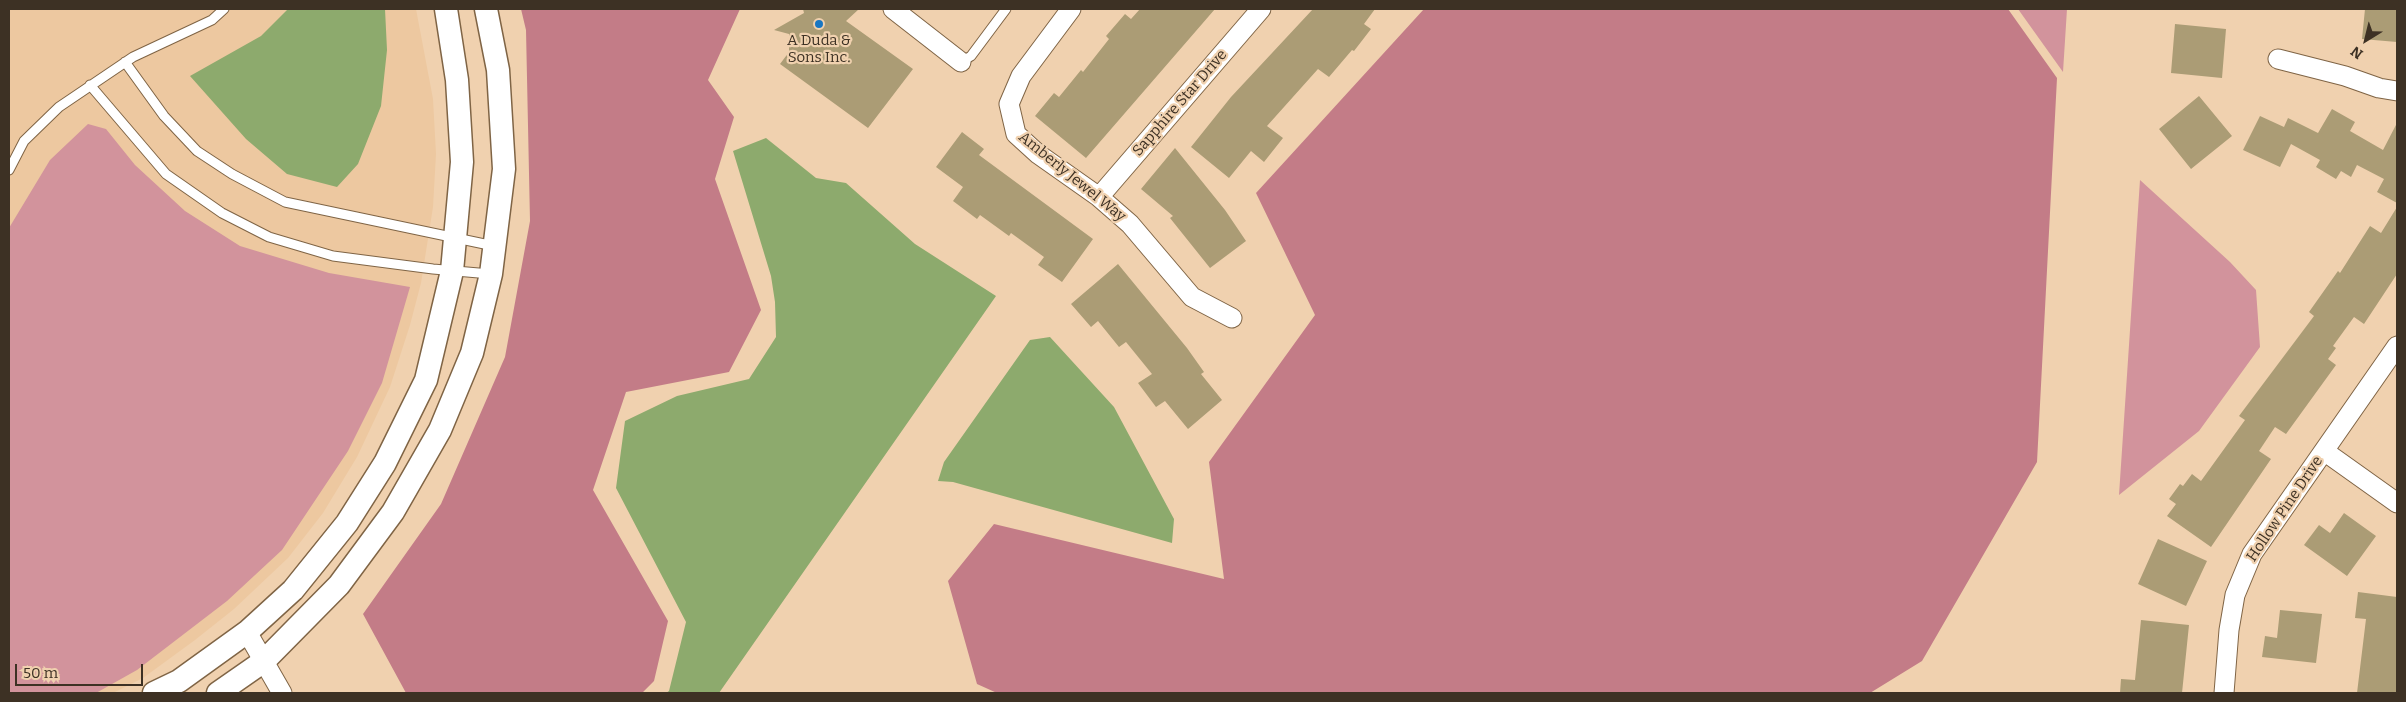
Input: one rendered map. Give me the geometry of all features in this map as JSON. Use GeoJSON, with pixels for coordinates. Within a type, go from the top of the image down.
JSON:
{"type":"FeatureCollection","features":[{"type":"Feature","properties":{"kind":"street"},"geometry":{"type":"LineString","coordinates":[[154,693],[179,681],[247,632],[293,590],[348,523],[385,463],[426,380],[452,271],[462,162],[457,80],[446,9]]}},
{"type":"Feature","properties":{"kind":"street"},"geometry":{"type":"LineString","coordinates":[[218,693],[264,661],[339,585],[393,512],[440,430],[472,353],[491,274],[504,169],[498,70],[486,9]]}},
{"type":"Feature","properties":{"kind":"street"},"geometry":{"type":"LineString","coordinates":[[893,9],[962,62]]}},
{"type":"Feature","properties":{"kind":"street","name":"Amberly Jewel Way"},"geometry":{"type":"LineString","coordinates":[[1071,9],[1021,76],[1009,104],[1016,134],[1038,154],[1099,197],[1130,224],[1192,296],[1232,318]]}},
{"type":"Feature","properties":{"kind":"street","name":"Sapphire Star Drive"},"geometry":{"type":"LineString","coordinates":[[1099,197],[1260,9]]}},
{"type":"Feature","properties":{"kind":"street"},"geometry":{"type":"LineString","coordinates":[[2278,59],[2345,76],[2379,88],[2397,91]]}},
{"type":"Feature","properties":{"kind":"street","name":"Hollow Pine Drive"},"geometry":{"type":"LineString","coordinates":[[2224,693],[2228,630],[2235,595],[2252,554],[2397,346]]}},
{"type":"Feature","properties":{"kind":"street"},"geometry":{"type":"LineString","coordinates":[[2324,451],[2397,503]]}},
{"type":"Feature","properties":{"kind":"street"},"geometry":{"type":"LineString","coordinates":[[247,632],[282,693]]}},
{"type":"Feature","properties":{"kind":"lane"},"geometry":{"type":"LineString","coordinates":[[9,170],[24,141],[59,107],[125,62],[212,20],[224,9]]}},
{"type":"Feature","properties":{"kind":"lane"},"geometry":{"type":"LineString","coordinates":[[962,62],[971,56],[1006,9]]}},
{"type":"Feature","properties":{"kind":"lane"},"geometry":{"type":"LineString","coordinates":[[125,62],[164,116],[196,150],[232,174],[285,202],[494,246]]}},
{"type":"Feature","properties":{"kind":"lane"},"geometry":{"type":"LineString","coordinates":[[90,85],[166,174],[222,213],[269,238],[333,256],[491,274]]}},
{"type":"Feature","properties":{"kind":"shaded area"},"geometry":{"type":"Polygon","coordinates":[[[9,9],[416,9],[433,99],[436,154],[433,207],[421,283],[390,387],[357,457],[323,513],[288,558],[234,609],[195,640],[143,678],[113,693],[9,693],[9,9]]]}},
{"type":"Feature","properties":{"kind":"shaded area"},"geometry":{"type":"Polygon","coordinates":[[[288,9],[385,9],[387,50],[381,106],[358,164],[337,187],[287,174],[246,139],[190,76],[261,36],[288,9]]]}},
{"type":"Feature","properties":{"kind":"shaded area"},"geometry":{"type":"Polygon","coordinates":[[[521,9],[740,9],[708,80],[734,117],[715,179],[761,310],[729,372],[626,392],[593,490],[668,621],[654,681],[642,693],[406,693],[363,614],[441,504],[505,357],[530,221],[526,30],[521,9]]]}},
{"type":"Feature","properties":{"kind":"shaded area"},"geometry":{"type":"Polygon","coordinates":[[[1424,9],[2008,9],[2057,78],[2037,462],[1922,661],[1870,693],[997,693],[977,684],[948,581],[994,524],[1224,579],[1209,462],[1315,315],[1256,193],[1424,9]]]}},
{"type":"Feature","properties":{"kind":"shaded area"},"geometry":{"type":"Polygon","coordinates":[[[2018,9],[2067,9],[2063,72],[2018,9]]]}},
{"type":"Feature","properties":{"kind":"shaded area"},"geometry":{"type":"Polygon","coordinates":[[[88,124],[106,129],[135,165],[185,211],[240,246],[329,273],[410,287],[382,383],[348,451],[282,550],[227,601],[137,670],[96,693],[9,693],[9,228],[50,160],[88,124]]]}},
{"type":"Feature","properties":{"kind":"shaded area"},"geometry":{"type":"Polygon","coordinates":[[[766,138],[816,178],[846,183],[915,244],[996,296],[719,693],[666,693],[669,691],[686,622],[616,488],[625,421],[677,396],[749,379],[776,337],[775,302],[771,276],[733,151],[766,138]]]}},
{"type":"Feature","properties":{"kind":"shaded area"},"geometry":{"type":"Polygon","coordinates":[[[2140,180],[2230,262],[2256,290],[2260,347],[2199,431],[2119,495],[2140,180]]]}},
{"type":"Feature","properties":{"kind":"shaded area"},"geometry":{"type":"Polygon","coordinates":[[[1050,337],[1114,407],[1174,519],[1172,543],[953,482],[938,481],[944,462],[1030,340],[1050,337]]]}},
{"type":"Feature","properties":{"kind":"building"},"geometry":{"type":"Polygon","coordinates":[[[803,9],[859,9],[846,21],[913,69],[868,128],[780,64],[789,52],[789,34],[774,30],[804,13],[803,9]]]}},
{"type":"Feature","properties":{"kind":"building"},"geometry":{"type":"Polygon","coordinates":[[[1140,9],[1215,9],[1086,158],[1035,116],[1054,93],[1059,97],[1081,70],[1083,72],[1109,39],[1106,36],[1125,14],[1131,19],[1140,9]]]}},
{"type":"Feature","properties":{"kind":"building"},"geometry":{"type":"Polygon","coordinates":[[[1313,9],[1375,9],[1364,24],[1371,29],[1354,51],[1352,50],[1329,77],[1318,69],[1267,126],[1283,138],[1264,162],[1251,151],[1229,178],[1191,147],[1231,97],[1313,9]]]}},
{"type":"Feature","properties":{"kind":"building"},"geometry":{"type":"Polygon","coordinates":[[[2365,9],[2397,9],[2397,42],[2362,39],[2365,9]]]}},
{"type":"Feature","properties":{"kind":"building"},"geometry":{"type":"Polygon","coordinates":[[[2175,24],[2226,29],[2222,78],[2171,73],[2175,24]]]}},
{"type":"Feature","properties":{"kind":"building"},"geometry":{"type":"Polygon","coordinates":[[[2199,96],[2232,136],[2191,169],[2159,129],[2199,96]]]}},
{"type":"Feature","properties":{"kind":"building"},"geometry":{"type":"Polygon","coordinates":[[[2332,109],[2355,122],[2350,131],[2383,150],[2397,123],[2397,203],[2377,192],[2384,179],[2357,165],[2351,177],[2341,171],[2336,179],[2316,167],[2320,160],[2291,144],[2280,167],[2243,150],[2260,116],[2284,127],[2288,118],[2318,133],[2332,109]]]}},
{"type":"Feature","properties":{"kind":"building"},"geometry":{"type":"Polygon","coordinates":[[[962,132],[984,149],[979,155],[1093,239],[1062,282],[1038,265],[1044,257],[1011,233],[1009,236],[980,215],[977,219],[953,201],[963,187],[936,167],[962,132]]]}},
{"type":"Feature","properties":{"kind":"building"},"geometry":{"type":"Polygon","coordinates":[[[1175,148],[1225,210],[1246,241],[1210,268],[1170,218],[1173,216],[1141,189],[1175,148]]]}},
{"type":"Feature","properties":{"kind":"building"},"geometry":{"type":"Polygon","coordinates":[[[2397,207],[2397,274],[2364,324],[2354,317],[2333,346],[2336,348],[2328,359],[2336,365],[2286,434],[2275,427],[2259,451],[2271,459],[2211,547],[2167,516],[2176,504],[2169,499],[2180,484],[2183,486],[2192,474],[2201,481],[2245,420],[2239,416],[2314,316],[2309,312],[2338,271],[2340,273],[2370,226],[2381,233],[2397,207]]]}},
{"type":"Feature","properties":{"kind":"building"},"geometry":{"type":"Polygon","coordinates":[[[1118,264],[1187,348],[1204,372],[1201,374],[1222,400],[1188,429],[1165,401],[1156,407],[1138,383],[1152,374],[1126,342],[1119,347],[1098,321],[1091,327],[1071,304],[1118,264]]]}},
{"type":"Feature","properties":{"kind":"building"},"geometry":{"type":"Polygon","coordinates":[[[2344,513],[2376,536],[2347,576],[2304,545],[2319,525],[2330,533],[2344,513]]]}},
{"type":"Feature","properties":{"kind":"building"},"geometry":{"type":"Polygon","coordinates":[[[2158,539],[2207,561],[2186,606],[2138,584],[2158,539]]]}},
{"type":"Feature","properties":{"kind":"building"},"geometry":{"type":"Polygon","coordinates":[[[2358,592],[2397,597],[2397,693],[2357,693],[2366,619],[2355,618],[2358,592]]]}},
{"type":"Feature","properties":{"kind":"building"},"geometry":{"type":"Polygon","coordinates":[[[2280,610],[2322,614],[2316,663],[2262,657],[2265,636],[2277,638],[2280,610]]]}},
{"type":"Feature","properties":{"kind":"building"},"geometry":{"type":"Polygon","coordinates":[[[2141,620],[2189,625],[2182,693],[2120,693],[2121,679],[2135,680],[2141,620]]]}},
{"type":"Feature","properties":{"kind":"place","name":"A Duda & Sons Inc."},"geometry":{"type":"Point","coordinates":[819,24]}}]}
